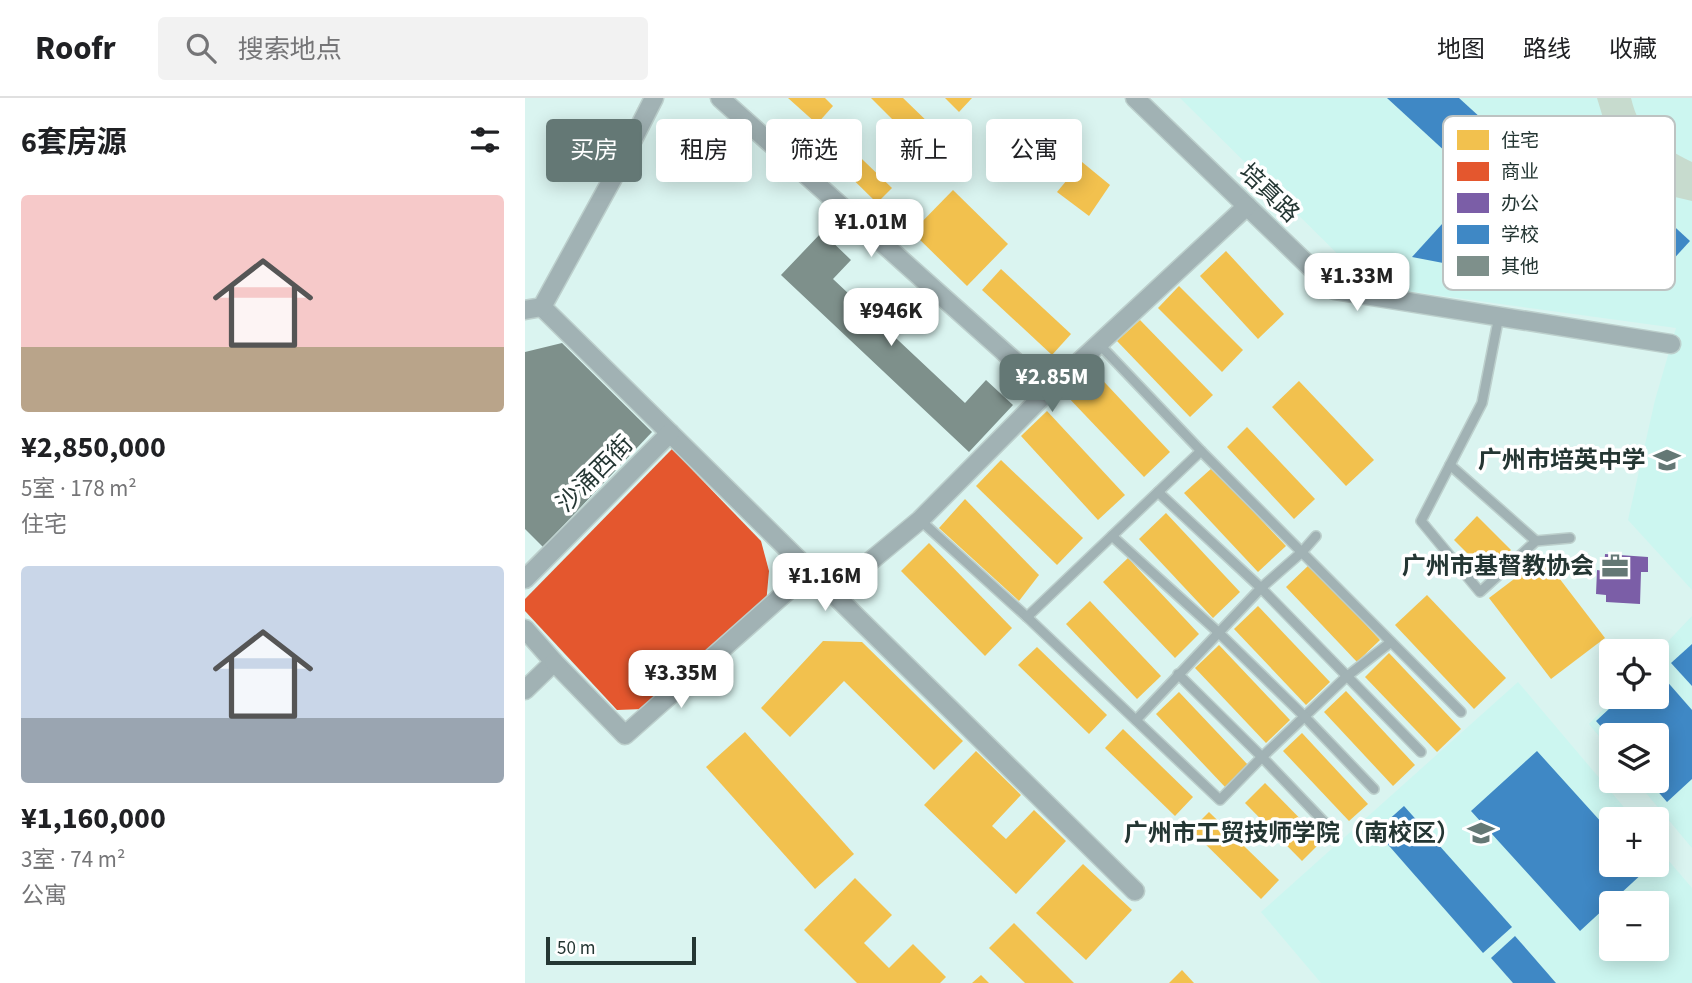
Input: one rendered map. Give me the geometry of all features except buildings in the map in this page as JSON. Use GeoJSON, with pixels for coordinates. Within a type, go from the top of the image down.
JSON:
{"type":"FeatureCollection","features":[{"type":"Feature","properties":{"kind":"street"},"geometry":{"type":"LineString","coordinates":[[654,98],[619,167],[534,309],[670,433],[1135,891]]}},
{"type":"Feature","properties":{"kind":"street"},"geometry":{"type":"LineString","coordinates":[[720,98],[1048,391]]}},
{"type":"Feature","properties":{"kind":"street","name":"培真路"},"geometry":{"type":"LineString","coordinates":[[1135,98],[1334,290],[1671,344]]}},
{"type":"Feature","properties":{"kind":"street"},"geometry":{"type":"LineString","coordinates":[[832,593],[921,520],[1048,391],[1247,206]]}},
{"type":"Feature","properties":{"kind":"street","name":"沙涌西街"},"geometry":{"type":"LineString","coordinates":[[525,579],[670,433]]}},
{"type":"Feature","properties":{"kind":"street"},"geometry":{"type":"LineString","coordinates":[[525,629],[625,734],[810,571]]}},
{"type":"Feature","properties":{"kind":"street"},"geometry":{"type":"LineString","coordinates":[[525,690],[554,662]]}},
{"type":"Feature","properties":{"kind":"lane"},"geometry":{"type":"LineString","coordinates":[[1499,316],[1482,403],[1421,521],[1480,592],[1537,541],[1570,537]]}},
{"type":"Feature","properties":{"kind":"lane"},"geometry":{"type":"LineString","coordinates":[[1099,344],[1201,451],[1461,712]]}},
{"type":"Feature","properties":{"kind":"lane"},"geometry":{"type":"LineString","coordinates":[[1027,617],[1201,451]]}},
{"type":"Feature","properties":{"kind":"lane"},"geometry":{"type":"LineString","coordinates":[[1450,465],[1537,541]]}},
{"type":"Feature","properties":{"kind":"lane"},"geometry":{"type":"LineString","coordinates":[[1158,492],[1261,587],[1421,752]]}},
{"type":"Feature","properties":{"kind":"lane"},"geometry":{"type":"LineString","coordinates":[[921,520],[1220,800],[1346,677],[1391,642]]}},
{"type":"Feature","properties":{"kind":"lane"},"geometry":{"type":"LineString","coordinates":[[1112,536],[1218,632],[1374,789]]}},
{"type":"Feature","properties":{"kind":"lane"},"geometry":{"type":"LineString","coordinates":[[1136,720],[1261,587],[1317,536]]}},
{"type":"Feature","properties":{"kind":"lane"},"geometry":{"type":"LineString","coordinates":[[1178,674],[1327,824]]}},
{"type":"Feature","properties":{"kind":"shaded area"},"geometry":{"type":"Polygon","coordinates":[[[1180,98],[1692,98],[1692,590],[1628,520],[1655,400],[1676,328],[1370,286],[1180,98]]]}},
{"type":"Feature","properties":{"kind":"shaded area"},"geometry":{"type":"Polygon","coordinates":[[[1692,616],[1692,848],[1669,820],[1669,807],[1658,807],[1646,793],[1669,793],[1669,723],[1599,723],[1599,736],[1589,724],[1603,709],[1669,709],[1669,640],[1692,616]]]}},
{"type":"Feature","properties":{"kind":"shaded area","name":"广州市工贸技师学院（南校区）"},"geometry":{"type":"Polygon","coordinates":[[[1518,682],[1599,778],[1599,793],[1612,793],[1624,807],[1599,807],[1599,877],[1669,877],[1669,861],[1692,888],[1692,983],[1321,983],[1261,912],[1518,682]]]}},
{"type":"Feature","properties":{"kind":"green space"},"geometry":{"type":"Polygon","coordinates":[[[1597,98],[1631,98],[1637,116],[1602,116],[1597,98]]]}},
{"type":"Feature","properties":{"kind":"green space"},"geometry":{"type":"Polygon","coordinates":[[[1675,153],[1692,162],[1692,201],[1675,197],[1675,153]]]}},
{"type":"Feature","properties":{"kind":"place","name":"广州市培英中学"},"geometry":{"type":"Point","coordinates":[1667,460]}},
{"type":"Feature","properties":{"kind":"place","name":"广州市基督教协会"},"geometry":{"type":"Point","coordinates":[1615,566]}},
{"type":"Feature","properties":{"kind":"place","name":"广州市工贸技师学院（南校区）"},"geometry":{"type":"Point","coordinates":[1481,833]}}]}
